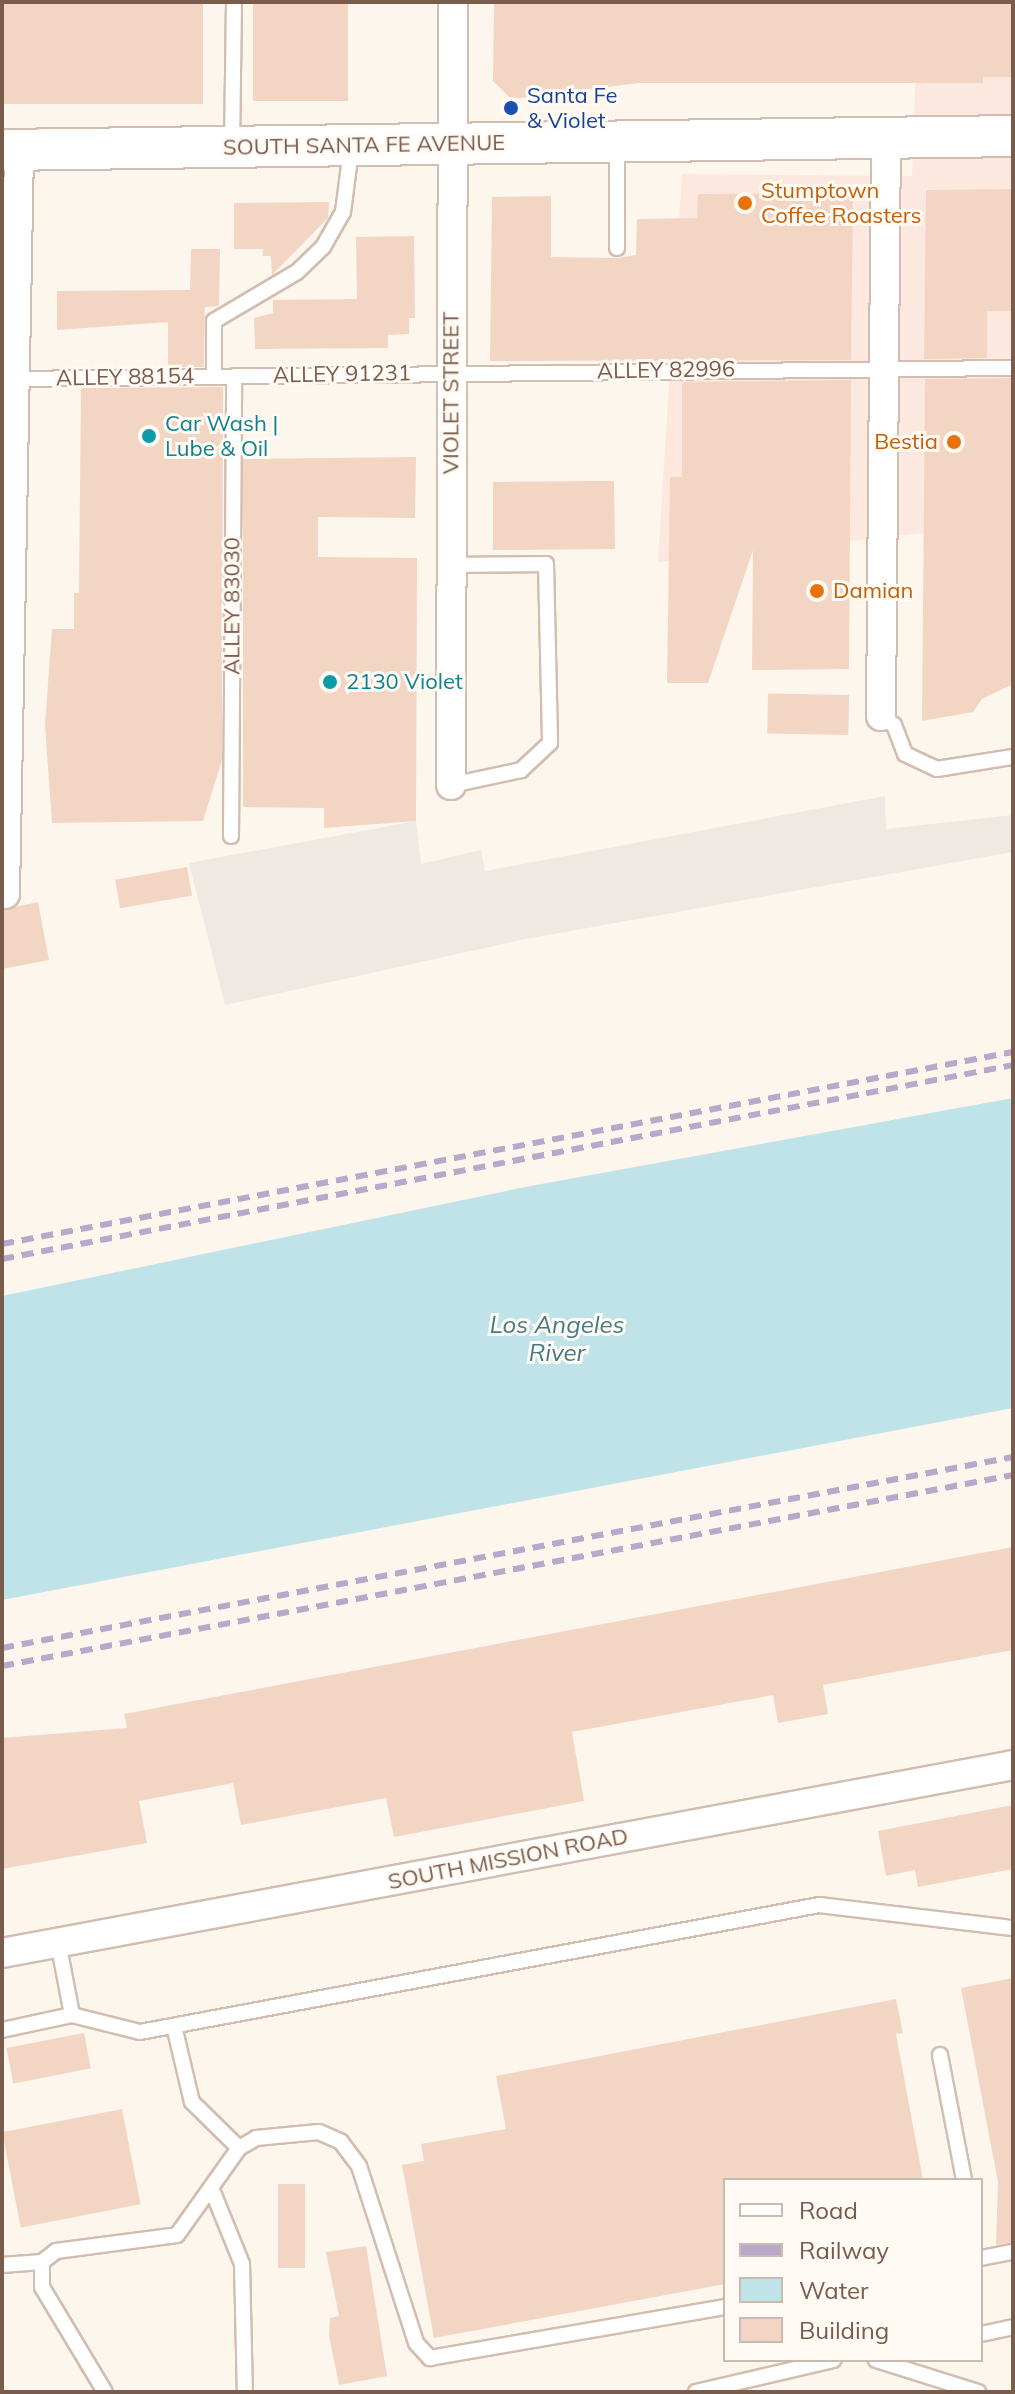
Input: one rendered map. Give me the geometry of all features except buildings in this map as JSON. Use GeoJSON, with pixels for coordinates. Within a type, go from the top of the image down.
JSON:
{"type":"FeatureCollection","features":[{"type":"Feature","properties":{"kind":"main road","name":"SOUTH SANTA FE AVENUE"},"geometry":{"type":"LineString","coordinates":[[10,150],[1013,136]]}},
{"type":"Feature","properties":{"kind":"street","name":"VIOLET STREET"},"geometry":{"type":"LineString","coordinates":[[451,785],[453,2]]}},
{"type":"Feature","properties":{"kind":"street"},"geometry":{"type":"LineString","coordinates":[[881,716],[886,137]]}},
{"type":"Feature","properties":{"kind":"street"},"geometry":{"type":"LineString","coordinates":[[5,894],[10,150]]}},
{"type":"Feature","properties":{"kind":"street","name":"SOUTH MISSION ROAD"},"geometry":{"type":"LineString","coordinates":[[2,1953],[1013,1765]]}},
{"type":"Feature","properties":{"kind":"lane"},"geometry":{"type":"LineString","coordinates":[[232,148],[234,2]]}},
{"type":"Feature","properties":{"kind":"lane"},"geometry":{"type":"LineString","coordinates":[[617,141],[617,248]]}},
{"type":"Feature","properties":{"kind":"lane"},"geometry":{"type":"LineString","coordinates":[[214,376],[214,321],[297,272],[323,247],[343,212],[352,145]]}},
{"type":"Feature","properties":{"kind":"lane","name":"ALLEY 82996"},"geometry":{"type":"LineString","coordinates":[[450,373],[882,366],[1013,368]]}},
{"type":"Feature","properties":{"kind":"lane","name":"ALLEY 91231"},"geometry":{"type":"LineString","coordinates":[[234,376],[450,373]]}},
{"type":"Feature","properties":{"kind":"lane","name":"ALLEY 88154"},"geometry":{"type":"LineString","coordinates":[[9,380],[234,376]]}},
{"type":"Feature","properties":{"kind":"lane","name":"ALLEY 83030"},"geometry":{"type":"LineString","coordinates":[[231,836],[234,376]]}},
{"type":"Feature","properties":{"kind":"lane"},"geometry":{"type":"LineString","coordinates":[[450,565],[546,564],[550,743],[521,770],[451,785]]}},
{"type":"Feature","properties":{"kind":"lane"},"geometry":{"type":"LineString","coordinates":[[881,716],[894,725],[905,754],[937,769],[1013,757]]}},
{"type":"Feature","properties":{"kind":"lane"},"geometry":{"type":"LineString","coordinates":[[2,2030],[72,2015],[140,2032],[819,1905],[1013,1928]]}},
{"type":"Feature","properties":{"kind":"lane"},"geometry":{"type":"LineString","coordinates":[[58,1942],[72,2015]]}},
{"type":"Feature","properties":{"kind":"lane"},"geometry":{"type":"LineString","coordinates":[[174,2026],[192,2102],[239,2148]]}},
{"type":"Feature","properties":{"kind":"lane"},"geometry":{"type":"LineString","coordinates":[[940,2055],[964,2178]]}},
{"type":"Feature","properties":{"kind":"lane"},"geometry":{"type":"LineString","coordinates":[[2,2265],[42,2262],[56,2251],[177,2235],[239,2148],[256,2138],[319,2132],[341,2142],[359,2166],[416,2343],[430,2358],[723,2307]]}},
{"type":"Feature","properties":{"kind":"lane"},"geometry":{"type":"LineString","coordinates":[[212,2190],[242,2264],[245,2392]]}},
{"type":"Feature","properties":{"kind":"lane"},"geometry":{"type":"LineString","coordinates":[[983,2258],[1013,2252]]}},
{"type":"Feature","properties":{"kind":"lane"},"geometry":{"type":"LineString","coordinates":[[42,2262],[42,2287],[105,2392]]}},
{"type":"Feature","properties":{"kind":"lane"},"geometry":{"type":"LineString","coordinates":[[983,2334],[1013,2327]]}},
{"type":"Feature","properties":{"kind":"lane"},"geometry":{"type":"LineString","coordinates":[[696,2392],[824,2362]]}},
{"type":"Feature","properties":{"kind":"lane"},"geometry":{"type":"LineString","coordinates":[[882,2362],[978,2392]]}},
{"type":"Feature","properties":{"kind":"shaded area"},"geometry":{"type":"Polygon","coordinates":[[[918,2],[1013,2],[1013,523],[658,562],[682,174],[912,176],[918,2]]]}},
{"type":"Feature","properties":{"kind":"shaded area"},"geometry":{"type":"Polygon","coordinates":[[[885,796],[886,829],[1013,815],[1013,852],[526,939],[225,1005],[189,863],[416,821],[421,864],[481,850],[485,871],[885,796]]]}},
{"type":"Feature","properties":{"kind":"water","name":"Los Angeles River"},"geometry":{"type":"Polygon","coordinates":[[[1013,1098],[1013,1408],[2,1600],[2,1296],[525,1187],[1013,1098]]]}},
{"type":"Feature","properties":{"kind":"railway"},"geometry":{"type":"LineString","coordinates":[[2,1244],[1013,1052]]}},
{"type":"Feature","properties":{"kind":"railway"},"geometry":{"type":"LineString","coordinates":[[2,1259],[1013,1065]]}},
{"type":"Feature","properties":{"kind":"railway"},"geometry":{"type":"LineString","coordinates":[[2,1648],[1013,1457]]}},
{"type":"Feature","properties":{"kind":"railway"},"geometry":{"type":"LineString","coordinates":[[2,1666],[1013,1475]]}},
{"type":"Feature","properties":{"kind":"place","name":"Santa Fe & Violet"},"geometry":{"type":"Point","coordinates":[511,108]}},
{"type":"Feature","properties":{"kind":"place","name":"Stumptown Coffee Roasters"},"geometry":{"type":"Point","coordinates":[745,203]}},
{"type":"Feature","properties":{"kind":"place","name":"Car Wash | Lube & Oil"},"geometry":{"type":"Point","coordinates":[149,436]}},
{"type":"Feature","properties":{"kind":"place","name":"Bestia"},"geometry":{"type":"Point","coordinates":[954,442]}},
{"type":"Feature","properties":{"kind":"place","name":"Damian"},"geometry":{"type":"Point","coordinates":[817,591]}},
{"type":"Feature","properties":{"kind":"place","name":"2130 Violet"},"geometry":{"type":"Point","coordinates":[330,682]}}]}
